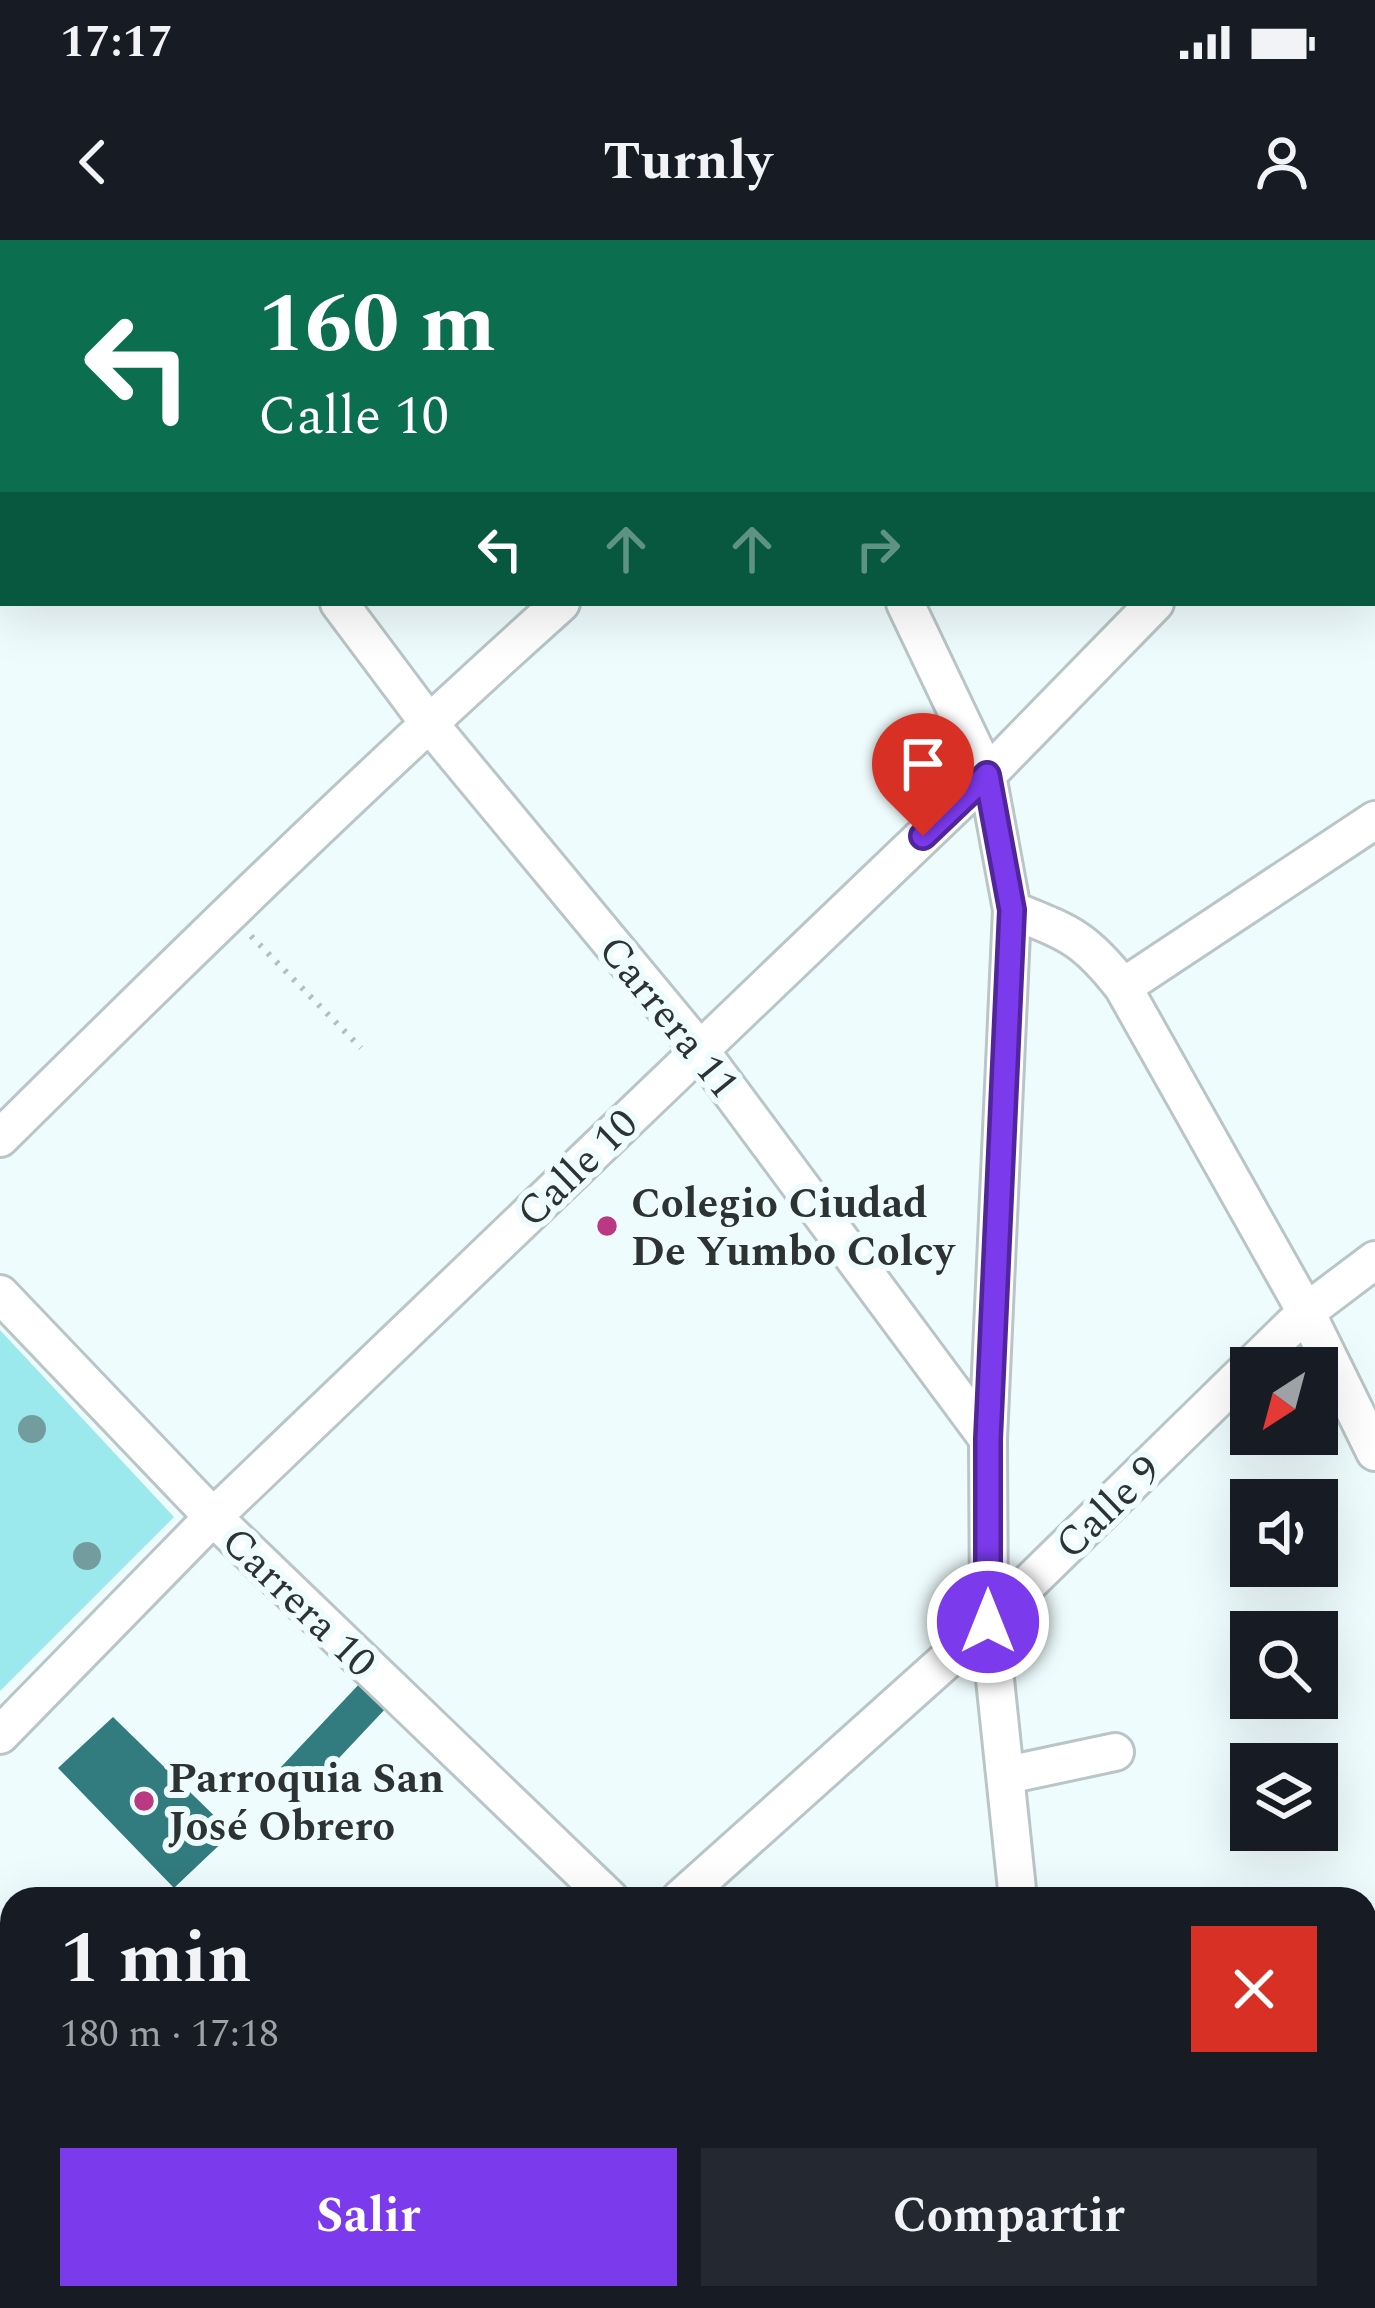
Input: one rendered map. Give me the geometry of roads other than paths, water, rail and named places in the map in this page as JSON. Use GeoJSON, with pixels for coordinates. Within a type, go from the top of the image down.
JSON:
{"type":"FeatureCollection","features":[{"type":"Feature","properties":{"kind":"street","name":"Carrera 11"},"geometry":{"type":"LineString","coordinates":[[341,606],[428,722],[699,1048],[988,1439]]}},
{"type":"Feature","properties":{"kind":"street"},"geometry":{"type":"LineString","coordinates":[[0,1138],[227,913],[558,606]]}},
{"type":"Feature","properties":{"kind":"street"},"geometry":{"type":"LineString","coordinates":[[906,606],[987,775],[1012,910],[988,1439],[988,1622],[1017,1887]]}},
{"type":"Feature","properties":{"kind":"street","name":"Calle 10"},"geometry":{"type":"LineString","coordinates":[[0,1735],[213,1516],[987,775],[1153,606]]}},
{"type":"Feature","properties":{"kind":"street"},"geometry":{"type":"LineString","coordinates":[[1124,987],[1375,820]]}},
{"type":"Feature","properties":{"kind":"street"},"geometry":{"type":"LineString","coordinates":[[1012,910],[1094,950],[1124,987],[1306,1312],[1375,1452]]}},
{"type":"Feature","properties":{"kind":"street","name":"Calle 9"},"geometry":{"type":"LineString","coordinates":[[693,1887],[988,1622],[1306,1312],[1375,1260]]}},
{"type":"Feature","properties":{"kind":"street","name":"Carrera 10"},"geometry":{"type":"LineString","coordinates":[[0,1294],[213,1516],[598,1887]]}},
{"type":"Feature","properties":{"kind":"street"},"geometry":{"type":"LineString","coordinates":[[1007,1775],[1114,1751]]}},
{"type":"Feature","properties":{"kind":"place","name":"Colegio Ciudad De Yumbo Colcy"},"geometry":{"type":"Point","coordinates":[607,1226]}},
{"type":"Feature","properties":{"kind":"place","name":"Parroquia San José Obrero"},"geometry":{"type":"Point","coordinates":[144,1801]}}]}
